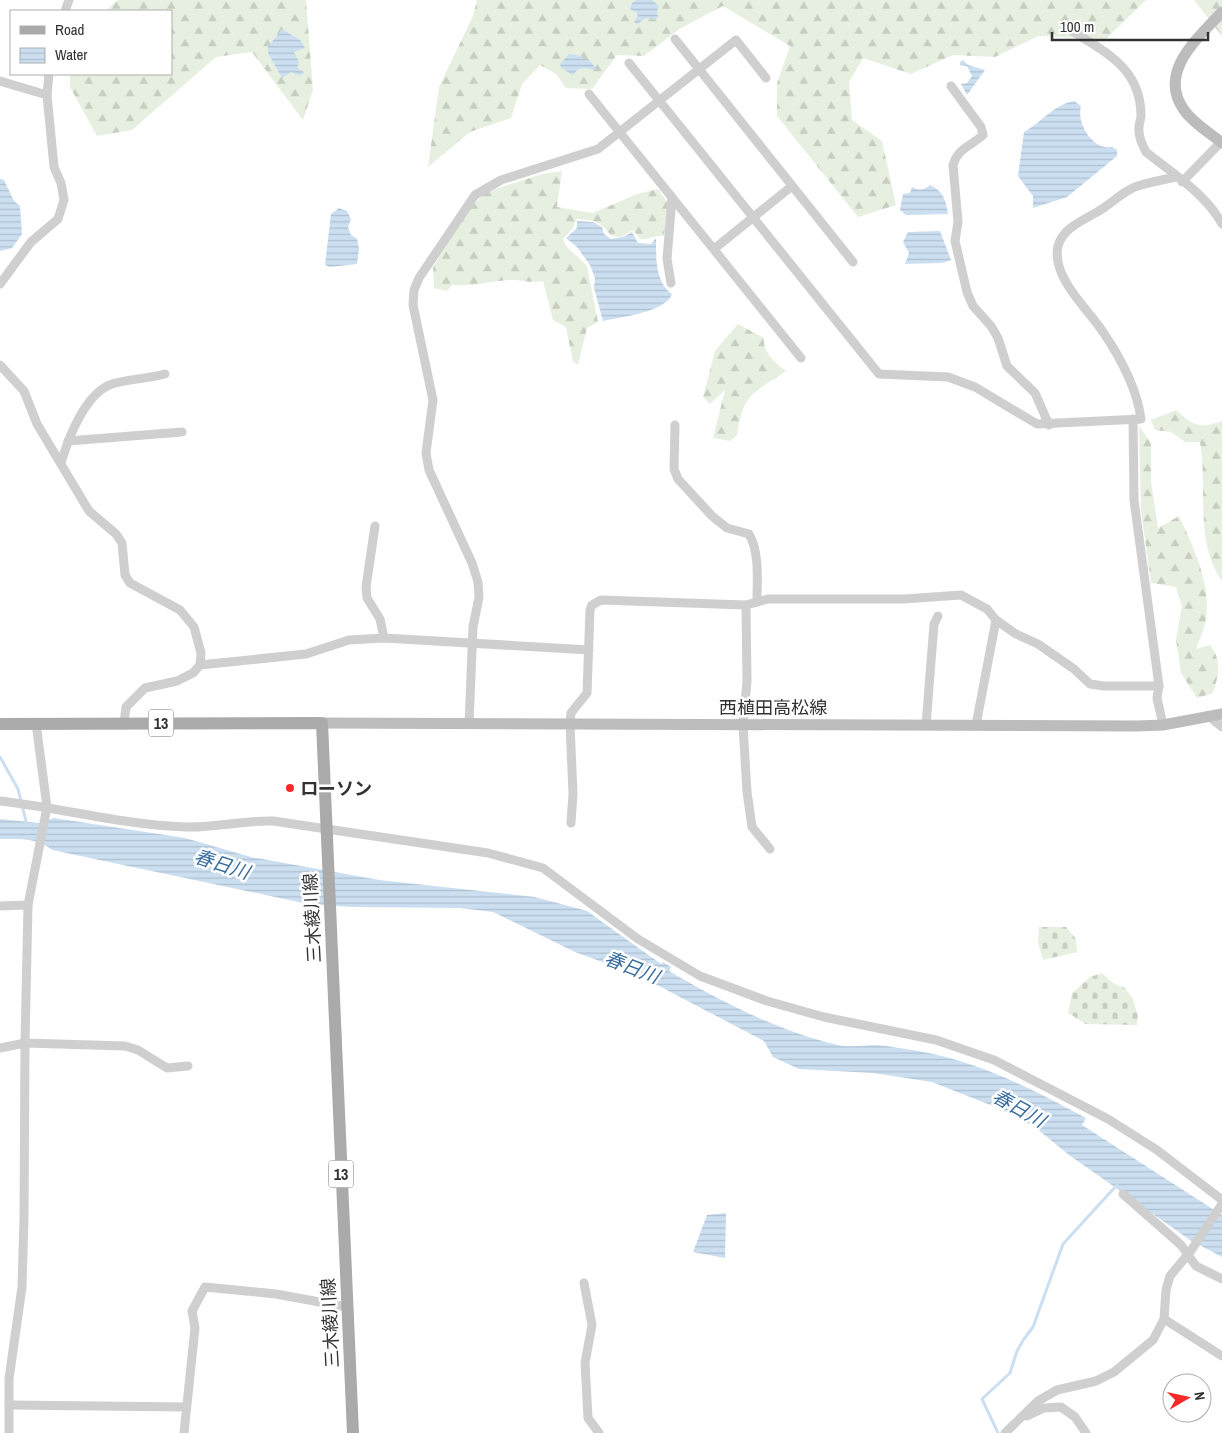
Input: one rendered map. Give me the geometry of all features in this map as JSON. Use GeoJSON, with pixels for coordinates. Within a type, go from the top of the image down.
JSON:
{"type":"FeatureCollection","features":[{"type":"Feature","properties":{"kind":"main road"},"geometry":{"type":"LineString","coordinates":[[1222,12],[1182,58],[1176,70],[1175,78],[1178,97],[1184,110],[1222,142]]}},
{"type":"Feature","properties":{"kind":"main road","name":"西植田高松線"},"geometry":{"type":"LineString","coordinates":[[322,724],[1163,726],[1216,716]]}},
{"type":"Feature","properties":{"kind":"main road","name":"13"},"geometry":{"type":"LineString","coordinates":[[0,724],[322,724]]}},
{"type":"Feature","properties":{"kind":"main road","name":"三木綾川線"},"geometry":{"type":"LineString","coordinates":[[322,724],[353,1433]]}},
{"type":"Feature","properties":{"kind":"street"},"geometry":{"type":"LineString","coordinates":[[1072,31],[1122,64],[1137,90],[1142,117],[1139,126],[1141,142],[1146,152],[1215,211],[1222,224]]}},
{"type":"Feature","properties":{"kind":"street"},"geometry":{"type":"LineString","coordinates":[[675,39],[853,262]]}},
{"type":"Feature","properties":{"kind":"street"},"geometry":{"type":"LineString","coordinates":[[469,724],[472,641],[479,598],[478,582],[472,563],[429,470],[426,453],[433,400],[414,305],[414,290],[419,278],[474,194],[501,180],[598,149],[736,40],[766,78]]}},
{"type":"Feature","properties":{"kind":"street"},"geometry":{"type":"LineString","coordinates":[[629,63],[879,374],[948,377],[975,387],[1037,424],[1050,425],[1124,418],[1141,419],[1139,404],[1104,332],[1068,287],[1060,266],[1058,247],[1066,230],[1113,203],[1133,187],[1179,179],[1222,142]]}},
{"type":"Feature","properties":{"kind":"street"},"geometry":{"type":"LineString","coordinates":[[0,284],[31,242],[58,219],[64,200],[61,183],[54,167],[47,95],[49,75]]}},
{"type":"Feature","properties":{"kind":"street"},"geometry":{"type":"LineString","coordinates":[[0,81],[47,95]]}},
{"type":"Feature","properties":{"kind":"street"},"geometry":{"type":"LineString","coordinates":[[951,86],[981,127],[983,135],[962,148],[956,156],[954,165],[958,222],[955,241],[967,292],[973,306],[998,338],[1008,366],[1035,392],[1050,425]]}},
{"type":"Feature","properties":{"kind":"street"},"geometry":{"type":"LineString","coordinates":[[588,94],[801,358]]}},
{"type":"Feature","properties":{"kind":"street"},"geometry":{"type":"LineString","coordinates":[[714,249],[792,186]]}},
{"type":"Feature","properties":{"kind":"street"},"geometry":{"type":"LineString","coordinates":[[672,198],[667,260],[672,283]]}},
{"type":"Feature","properties":{"kind":"street"},"geometry":{"type":"LineString","coordinates":[[0,365],[24,391],[37,424],[89,511],[116,534],[122,543],[125,575],[130,584],[180,610],[194,627],[200,653],[200,665],[193,673],[177,681],[145,688],[126,707],[124,723]]}},
{"type":"Feature","properties":{"kind":"street"},"geometry":{"type":"LineString","coordinates":[[61,463],[71,430],[98,392],[112,384],[147,380],[165,374]]}},
{"type":"Feature","properties":{"kind":"street"},"geometry":{"type":"LineString","coordinates":[[1133,419],[1134,500],[1160,686],[1157,698],[1163,726]]}},
{"type":"Feature","properties":{"kind":"street"},"geometry":{"type":"LineString","coordinates":[[675,425],[674,469],[678,479],[712,516],[727,528],[749,534],[752,540],[756,559],[757,602]]}},
{"type":"Feature","properties":{"kind":"street"},"geometry":{"type":"LineString","coordinates":[[68,441],[182,432]]}},
{"type":"Feature","properties":{"kind":"street"},"geometry":{"type":"LineString","coordinates":[[375,526],[366,587],[367,598],[380,619],[384,638]]}},
{"type":"Feature","properties":{"kind":"street"},"geometry":{"type":"LineString","coordinates":[[571,824],[573,794],[570,724],[574,709],[587,693],[590,610],[592,605],[601,600],[746,605],[768,599],[904,599],[961,596],[987,610],[996,620],[1016,634],[1038,644],[1074,669],[1090,684],[1104,686],[1160,686]]}},
{"type":"Feature","properties":{"kind":"street"},"geometry":{"type":"LineString","coordinates":[[746,605],[747,681],[743,725],[747,792],[752,827],[770,849]]}},
{"type":"Feature","properties":{"kind":"street"},"geometry":{"type":"LineString","coordinates":[[926,725],[934,624],[938,616]]}},
{"type":"Feature","properties":{"kind":"street"},"geometry":{"type":"LineString","coordinates":[[976,725],[996,620]]}},
{"type":"Feature","properties":{"kind":"street"},"geometry":{"type":"LineString","coordinates":[[200,665],[306,654],[349,640],[384,638],[472,641],[589,650]]}},
{"type":"Feature","properties":{"kind":"street"},"geometry":{"type":"LineString","coordinates":[[1216,716],[1222,727]]}},
{"type":"Feature","properties":{"kind":"street"},"geometry":{"type":"LineString","coordinates":[[10,1433],[9,1379],[22,1287],[28,905],[47,809],[36,723]]}},
{"type":"Feature","properties":{"kind":"street"},"geometry":{"type":"LineString","coordinates":[[0,801],[159,825],[204,827],[250,820],[273,821],[488,852],[543,868],[638,939],[700,976],[767,1001],[824,1017],[936,1040],[994,1060],[1108,1119],[1158,1150],[1222,1200]]}},
{"type":"Feature","properties":{"kind":"street"},"geometry":{"type":"LineString","coordinates":[[0,906],[28,905]]}},
{"type":"Feature","properties":{"kind":"street"},"geometry":{"type":"LineString","coordinates":[[0,1048],[25,1044],[125,1046],[138,1050],[166,1068],[188,1066]]}},
{"type":"Feature","properties":{"kind":"street"},"geometry":{"type":"LineString","coordinates":[[1123,1194],[1182,1245],[1196,1266],[1222,1278]]}},
{"type":"Feature","properties":{"kind":"street"},"geometry":{"type":"LineString","coordinates":[[1006,1432],[1038,1401],[1057,1390],[1096,1381],[1114,1372],[1141,1353],[1153,1340],[1164,1319],[1166,1290],[1170,1276],[1188,1254],[1222,1204]]}},
{"type":"Feature","properties":{"kind":"street"},"geometry":{"type":"LineString","coordinates":[[584,1283],[592,1325],[585,1364],[588,1418],[599,1433]]}},
{"type":"Feature","properties":{"kind":"street"},"geometry":{"type":"LineString","coordinates":[[184,1433],[185,1407],[195,1328],[192,1311],[199,1303],[205,1287],[276,1294],[347,1307]]}},
{"type":"Feature","properties":{"kind":"street"},"geometry":{"type":"LineString","coordinates":[[1164,1319],[1222,1356]]}},
{"type":"Feature","properties":{"kind":"street"},"geometry":{"type":"LineString","coordinates":[[9,1405],[185,1407]]}},
{"type":"Feature","properties":{"kind":"street"},"geometry":{"type":"LineString","coordinates":[[1022,1418],[1044,1408],[1061,1407],[1075,1417],[1086,1433]]}},
{"type":"Feature","properties":{"kind":"green space"},"geometry":{"type":"Polygon","coordinates":[[[118,0],[306,0],[313,90],[303,120],[252,52],[216,57],[132,130],[97,136],[70,87],[70,75],[172,75],[172,10],[106,10],[118,0]]]}},
{"type":"Feature","properties":{"kind":"green space"},"geometry":{"type":"Polygon","coordinates":[[[477,0],[1146,0],[1106,39],[1038,36],[995,57],[953,55],[911,74],[863,58],[849,82],[852,120],[882,141],[896,205],[858,217],[777,116],[777,83],[790,46],[723,6],[681,28],[644,56],[617,55],[592,89],[566,88],[556,74],[540,65],[522,84],[511,118],[470,132],[428,167],[439,87],[473,16],[477,0]]]}},
{"type":"Feature","properties":{"kind":"green space"},"geometry":{"type":"Polygon","coordinates":[[[1194,0],[1222,0],[1222,36],[1194,0]]]}},
{"type":"Feature","properties":{"kind":"green space"},"geometry":{"type":"Polygon","coordinates":[[[562,171],[557,207],[593,213],[637,194],[658,189],[668,203],[664,236],[640,239],[633,230],[621,237],[611,236],[604,227],[596,222],[576,219],[573,228],[563,239],[566,246],[587,266],[598,322],[587,328],[578,365],[573,362],[566,327],[553,320],[543,281],[507,280],[452,285],[447,291],[434,288],[433,267],[466,213],[486,192],[542,174],[562,171]]]}},
{"type":"Feature","properties":{"kind":"green space"},"geometry":{"type":"Polygon","coordinates":[[[738,324],[764,338],[767,352],[786,371],[758,390],[746,402],[739,421],[737,435],[730,441],[713,438],[725,390],[710,404],[703,397],[715,351],[738,324]]]}},
{"type":"Feature","properties":{"kind":"green space"},"geometry":{"type":"Polygon","coordinates":[[[1176,410],[1192,423],[1208,425],[1222,421],[1222,581],[1213,565],[1205,532],[1200,442],[1185,442],[1171,432],[1155,430],[1151,420],[1176,410]]]}},
{"type":"Feature","properties":{"kind":"green space"},"geometry":{"type":"Polygon","coordinates":[[[1139,426],[1151,443],[1151,481],[1158,528],[1179,516],[1196,554],[1204,582],[1207,610],[1204,627],[1196,649],[1210,645],[1218,662],[1218,668],[1213,693],[1197,698],[1181,673],[1176,640],[1182,606],[1176,587],[1151,583],[1141,510],[1139,426]]]}},
{"type":"Feature","properties":{"kind":"green space"},"geometry":{"type":"Polygon","coordinates":[[[1039,927],[1066,927],[1076,939],[1077,952],[1043,960],[1038,943],[1039,927]]]}},
{"type":"Feature","properties":{"kind":"green space"},"geometry":{"type":"Polygon","coordinates":[[[1102,973],[1113,983],[1125,988],[1133,999],[1138,1016],[1137,1025],[1086,1024],[1068,1013],[1072,993],[1090,977],[1102,973]]]}},
{"type":"Feature","properties":{"kind":"water"},"geometry":{"type":"Polygon","coordinates":[[[637,0],[652,0],[659,6],[658,17],[655,20],[645,19],[637,24],[634,22],[638,16],[636,12],[630,9],[632,3],[637,0]]]}},
{"type":"Feature","properties":{"kind":"water"},"geometry":{"type":"Polygon","coordinates":[[[282,29],[300,40],[305,48],[294,52],[299,62],[297,68],[304,72],[301,76],[291,72],[282,78],[268,53],[268,47],[282,29]]]}},
{"type":"Feature","properties":{"kind":"water"},"geometry":{"type":"Polygon","coordinates":[[[569,54],[588,59],[595,67],[594,70],[582,68],[573,75],[561,68],[560,64],[569,54]]]}},
{"type":"Feature","properties":{"kind":"water"},"geometry":{"type":"Polygon","coordinates":[[[963,60],[968,65],[985,70],[967,95],[961,84],[967,83],[972,76],[967,66],[960,65],[960,62],[963,60]]]}},
{"type":"Feature","properties":{"kind":"water"},"geometry":{"type":"Polygon","coordinates":[[[1074,101],[1081,106],[1081,120],[1088,134],[1098,145],[1112,147],[1117,150],[1117,156],[1067,197],[1033,208],[1033,196],[1018,176],[1024,132],[1060,106],[1074,101]]]}},
{"type":"Feature","properties":{"kind":"water"},"geometry":{"type":"Polygon","coordinates":[[[0,179],[4,180],[14,201],[20,206],[22,234],[12,248],[0,251],[0,179]]]}},
{"type":"Feature","properties":{"kind":"water"},"geometry":{"type":"Polygon","coordinates":[[[930,185],[938,190],[943,197],[948,214],[906,215],[900,210],[903,194],[910,193],[912,187],[921,189],[930,185]]]}},
{"type":"Feature","properties":{"kind":"water"},"geometry":{"type":"Polygon","coordinates":[[[339,208],[347,211],[351,219],[348,227],[351,235],[357,239],[359,249],[357,264],[330,267],[325,265],[331,214],[339,208]]]}},
{"type":"Feature","properties":{"kind":"water"},"geometry":{"type":"Polygon","coordinates":[[[577,221],[593,222],[602,227],[604,234],[611,239],[623,237],[632,232],[638,243],[651,244],[656,238],[659,276],[666,289],[672,294],[668,300],[642,313],[603,321],[594,288],[595,278],[590,265],[577,247],[566,238],[577,228],[577,221]]]}},
{"type":"Feature","properties":{"kind":"water"},"geometry":{"type":"Polygon","coordinates":[[[940,231],[951,260],[942,263],[905,264],[909,253],[903,242],[908,232],[940,231]]]}},
{"type":"Feature","properties":{"kind":"water","name":"春日川"},"geometry":{"type":"Polygon","coordinates":[[[54,818],[185,838],[251,857],[379,880],[535,897],[587,911],[661,964],[663,962],[671,967],[669,971],[772,1024],[838,1045],[886,1046],[918,1051],[962,1062],[1004,1077],[1086,1118],[1082,1125],[1222,1215],[1222,1257],[1190,1240],[1069,1155],[1036,1128],[1003,1110],[932,1082],[873,1073],[799,1069],[773,1057],[764,1041],[638,975],[575,952],[493,912],[460,908],[352,907],[308,904],[52,850],[34,841],[0,839],[0,819],[39,823],[54,818]]]}},
{"type":"Feature","properties":{"kind":"water"},"geometry":{"type":"Polygon","coordinates":[[[726,1213],[725,1258],[693,1252],[707,1215],[726,1213]]]}},
{"type":"Feature","properties":{"kind":"waterway"},"geometry":{"type":"LineString","coordinates":[[0,757],[18,789],[27,825]]}},
{"type":"Feature","properties":{"kind":"waterway"},"geometry":{"type":"LineString","coordinates":[[998,1433],[982,1399],[1010,1373],[1017,1351],[1033,1327],[1063,1244],[1117,1185]]}},
{"type":"Feature","properties":{"kind":"place","name":"ローソン"},"geometry":{"type":"Point","coordinates":[290,788]}}]}
